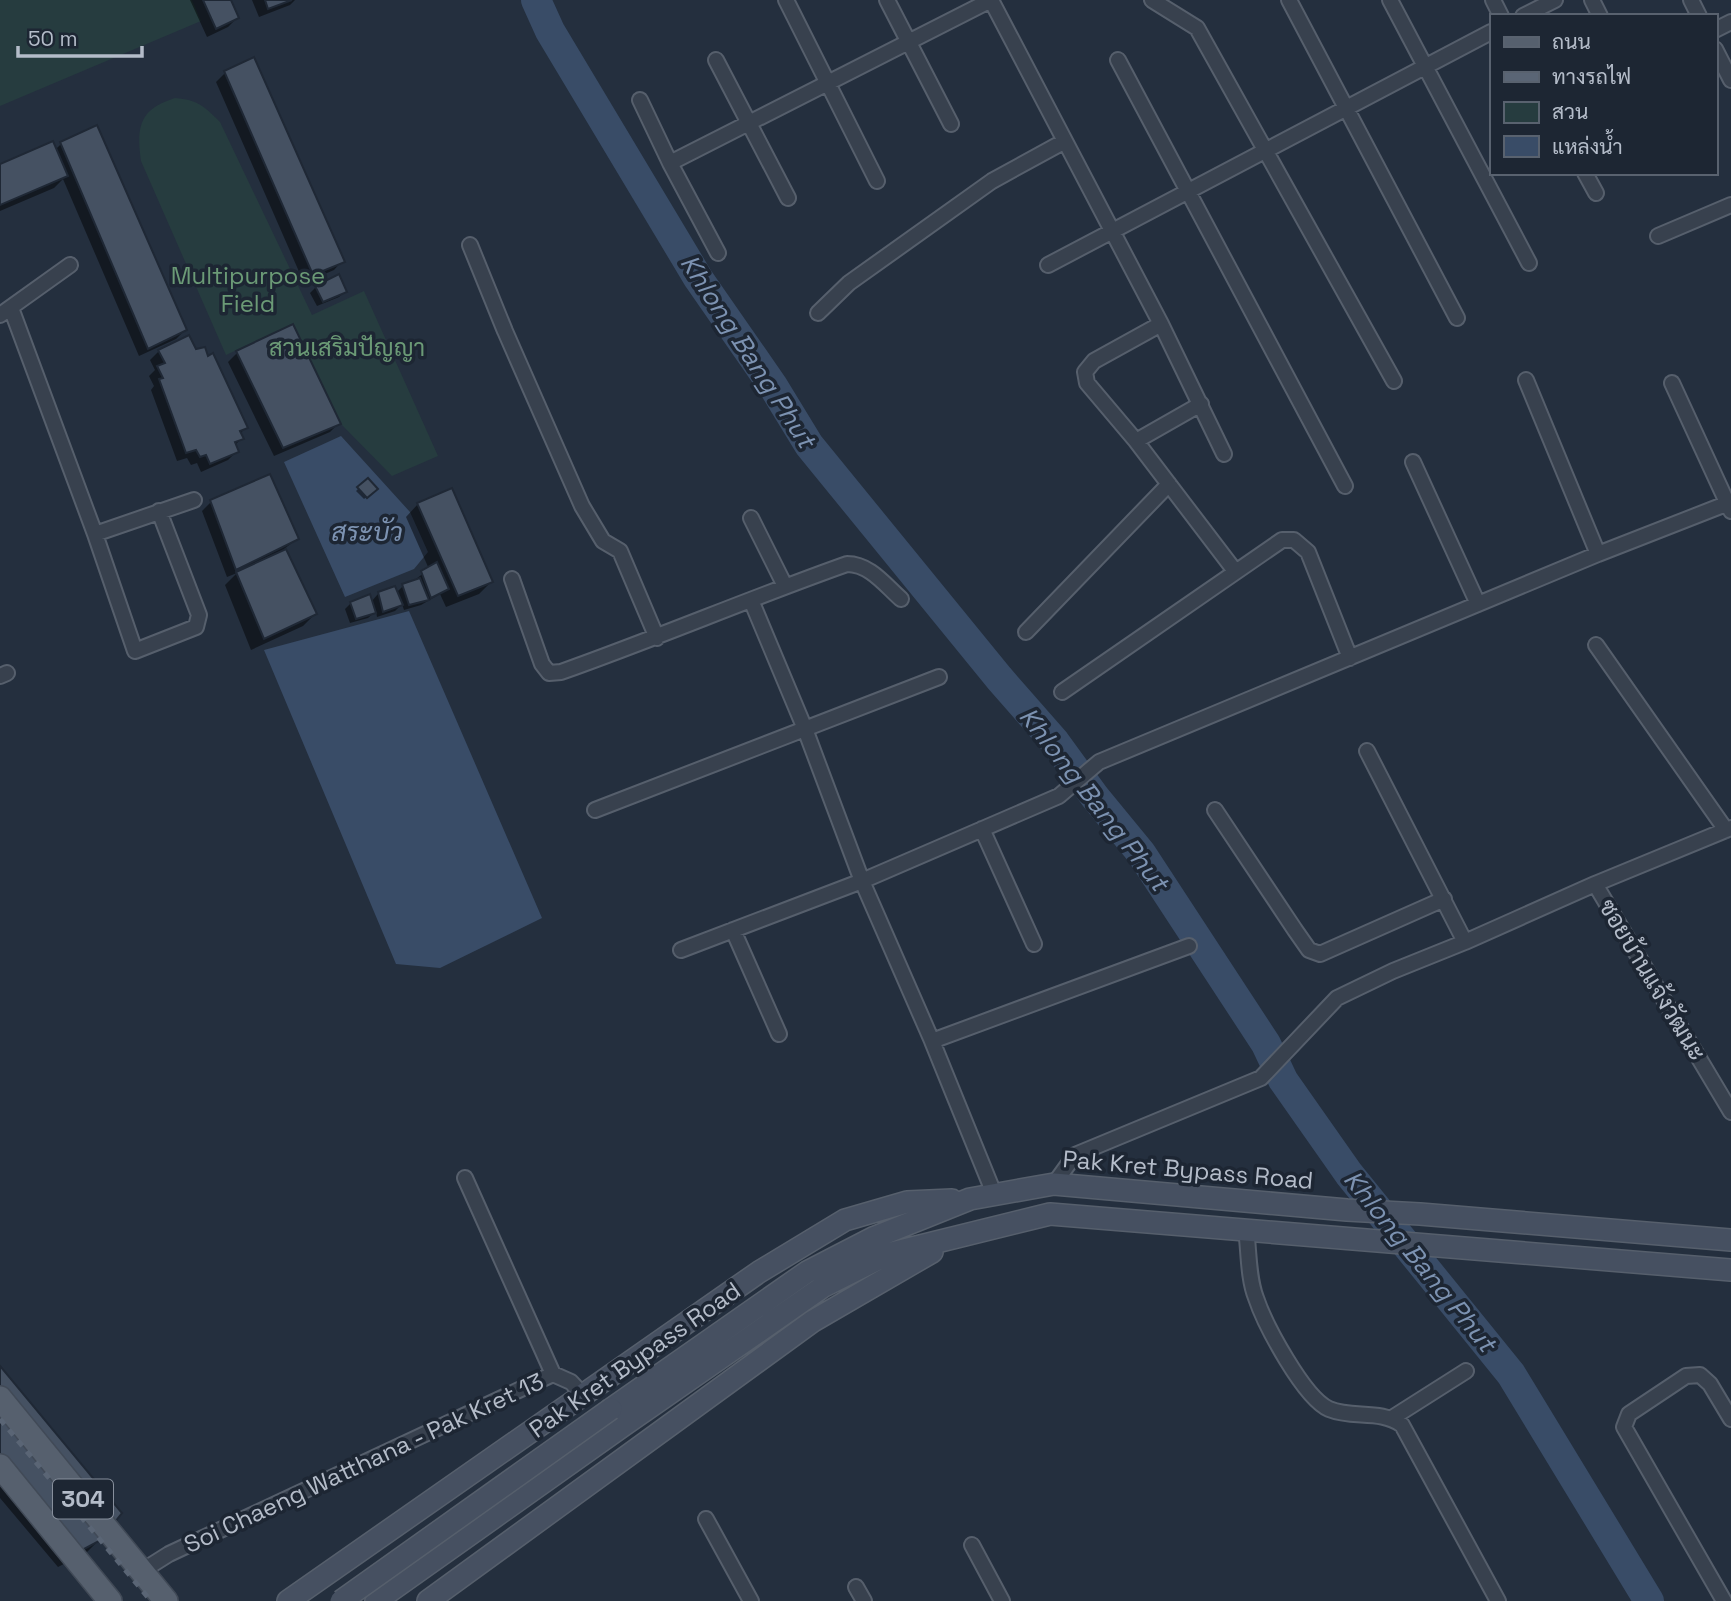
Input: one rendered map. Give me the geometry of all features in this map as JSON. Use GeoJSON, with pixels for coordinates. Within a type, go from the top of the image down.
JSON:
{"type":"FeatureCollection","features":[{"type":"Feature","properties":{"kind":"main road","name":"Pak Kret Bypass Road"},"geometry":{"type":"LineString","coordinates":[[376,1601],[807,1272],[873,1238],[970,1199],[1054,1184],[1731,1240]]}},
{"type":"Feature","properties":{"kind":"main road"},"geometry":{"type":"LineString","coordinates":[[288,1601],[759,1272],[845,1220],[907,1202],[970,1199]]}},
{"type":"Feature","properties":{"kind":"main road","name":"Pak Kret Bypass Road"},"geometry":{"type":"LineString","coordinates":[[341,1601],[617,1417],[824,1286],[888,1254],[1050,1214],[1731,1270]]}},
{"type":"Feature","properties":{"kind":"main road"},"geometry":{"type":"LineString","coordinates":[[428,1601],[813,1321],[886,1276],[962,1235]]}},
{"type":"Feature","properties":{"kind":"main road","name":"304"},"geometry":{"type":"LineString","coordinates":[[0,1398],[162,1595]]}},
{"type":"Feature","properties":{"kind":"main road","name":"304"},"geometry":{"type":"LineString","coordinates":[[0,1466],[110,1601]]}},
{"type":"Feature","properties":{"kind":"main road"},"geometry":{"type":"LineString","coordinates":[[363,1549],[359,1566],[362,1592],[370,1601]]}},
{"type":"Feature","properties":{"kind":"main road"},"geometry":{"type":"LineString","coordinates":[[162,1595],[182,1601]]}},
{"type":"Feature","properties":{"kind":"street"},"geometry":{"type":"LineString","coordinates":[[786,0],[877,181]]}},
{"type":"Feature","properties":{"kind":"street"},"geometry":{"type":"LineString","coordinates":[[887,0],[951,124]]}},
{"type":"Feature","properties":{"kind":"street"},"geometry":{"type":"LineString","coordinates":[[670,163],[991,0],[1161,324],[1224,453]]}},
{"type":"Feature","properties":{"kind":"street"},"geometry":{"type":"LineString","coordinates":[[1152,0],[1197,28],[1394,381]]}},
{"type":"Feature","properties":{"kind":"street"},"geometry":{"type":"LineString","coordinates":[[1289,0],[1457,318]]}},
{"type":"Feature","properties":{"kind":"street"},"geometry":{"type":"LineString","coordinates":[[1390,0],[1530,263]]}},
{"type":"Feature","properties":{"kind":"street"},"geometry":{"type":"LineString","coordinates":[[1527,14],[1555,0]]}},
{"type":"Feature","properties":{"kind":"street"},"geometry":{"type":"LineString","coordinates":[[1048,265],[1490,33]]}},
{"type":"Feature","properties":{"kind":"street"},"geometry":{"type":"LineString","coordinates":[[1717,53],[1731,80]]}},
{"type":"Feature","properties":{"kind":"street"},"geometry":{"type":"LineString","coordinates":[[716,60],[788,198]]}},
{"type":"Feature","properties":{"kind":"street"},"geometry":{"type":"LineString","coordinates":[[1118,60],[1345,486]]}},
{"type":"Feature","properties":{"kind":"street"},"geometry":{"type":"LineString","coordinates":[[640,100],[718,253]]}},
{"type":"Feature","properties":{"kind":"street"},"geometry":{"type":"LineString","coordinates":[[818,313],[849,283],[992,181],[1065,141]]}},
{"type":"Feature","properties":{"kind":"street"},"geometry":{"type":"LineString","coordinates":[[1586,175],[1596,193]]}},
{"type":"Feature","properties":{"kind":"street"},"geometry":{"type":"LineString","coordinates":[[1658,236],[1731,205]]}},
{"type":"Feature","properties":{"kind":"street"},"geometry":{"type":"LineString","coordinates":[[470,245],[582,506],[603,541],[620,551],[657,638]]}},
{"type":"Feature","properties":{"kind":"street"},"geometry":{"type":"LineString","coordinates":[[70,265],[5,312],[95,534],[135,651],[196,627],[199,623],[199,615],[159,511]]}},
{"type":"Feature","properties":{"kind":"street"},"geometry":{"type":"LineString","coordinates":[[1161,324],[1094,361],[1086,372],[1087,383],[1136,441],[1235,571]]}},
{"type":"Feature","properties":{"kind":"street"},"geometry":{"type":"LineString","coordinates":[[1526,380],[1598,554]]}},
{"type":"Feature","properties":{"kind":"street"},"geometry":{"type":"LineString","coordinates":[[681,950],[862,881],[1059,796],[1099,762],[1598,554],[1730,506],[1672,383]]}},
{"type":"Feature","properties":{"kind":"street"},"geometry":{"type":"LineString","coordinates":[[1136,441],[1201,404]]}},
{"type":"Feature","properties":{"kind":"street"},"geometry":{"type":"LineString","coordinates":[[1413,462],[1478,604]]}},
{"type":"Feature","properties":{"kind":"street"},"geometry":{"type":"LineString","coordinates":[[1026,632],[1169,484]]}},
{"type":"Feature","properties":{"kind":"street"},"geometry":{"type":"LineString","coordinates":[[95,534],[194,500]]}},
{"type":"Feature","properties":{"kind":"street"},"geometry":{"type":"LineString","coordinates":[[751,518],[785,586]]}},
{"type":"Feature","properties":{"kind":"street"},"geometry":{"type":"LineString","coordinates":[[1062,692],[1282,540],[1294,540],[1308,552],[1350,658]]}},
{"type":"Feature","properties":{"kind":"street"},"geometry":{"type":"LineString","coordinates":[[512,579],[542,664],[549,673],[561,673],[657,638],[847,564],[857,564],[868,569],[901,599]]}},
{"type":"Feature","properties":{"kind":"street"},"geometry":{"type":"LineString","coordinates":[[751,600],[805,730],[862,881],[932,1041],[995,1196]]}},
{"type":"Feature","properties":{"kind":"street"},"geometry":{"type":"LineString","coordinates":[[1054,1184],[1074,1155],[1261,1078],[1337,998],[1393,971],[1728,829],[1596,645]]}},
{"type":"Feature","properties":{"kind":"street"},"geometry":{"type":"LineString","coordinates":[[595,810],[939,677]]}},
{"type":"Feature","properties":{"kind":"street"},"geometry":{"type":"LineString","coordinates":[[1367,751],[1465,942]]}},
{"type":"Feature","properties":{"kind":"street"},"geometry":{"type":"LineString","coordinates":[[1216,810],[1309,950],[1320,954],[1444,899]]}},
{"type":"Feature","properties":{"kind":"street"},"geometry":{"type":"LineString","coordinates":[[982,829],[1034,944]]}},
{"type":"Feature","properties":{"kind":"street","name":"ซอยบ้านแจ้งวัฒนะ"},"geometry":{"type":"LineString","coordinates":[[1595,884],[1731,1112]]}},
{"type":"Feature","properties":{"kind":"street"},"geometry":{"type":"LineString","coordinates":[[733,930],[779,1034]]}},
{"type":"Feature","properties":{"kind":"street"},"geometry":{"type":"LineString","coordinates":[[932,1041],[1189,946]]}},
{"type":"Feature","properties":{"kind":"street"},"geometry":{"type":"LineString","coordinates":[[465,1178],[553,1374]]}},
{"type":"Feature","properties":{"kind":"street"},"geometry":{"type":"LineString","coordinates":[[1246,1229],[1255,1297],[1302,1384],[1317,1401],[1330,1409],[1392,1418],[1402,1425],[1498,1601]]}},
{"type":"Feature","properties":{"kind":"street"},"geometry":{"type":"LineString","coordinates":[[1392,1418],[1466,1371]]}},
{"type":"Feature","properties":{"kind":"street","name":"Soi Chaeng Watthana - Pak Kret 13"},"geometry":{"type":"LineString","coordinates":[[142,1571],[169,1554],[553,1374],[571,1382],[583,1395]]}},
{"type":"Feature","properties":{"kind":"street"},"geometry":{"type":"LineString","coordinates":[[1726,1597],[1625,1427],[1629,1414],[1686,1376],[1700,1375],[1710,1384],[1731,1419]]}},
{"type":"Feature","properties":{"kind":"street"},"geometry":{"type":"LineString","coordinates":[[706,1519],[751,1601]]}},
{"type":"Feature","properties":{"kind":"street"},"geometry":{"type":"LineString","coordinates":[[972,1545],[1002,1601]]}},
{"type":"Feature","properties":{"kind":"street"},"geometry":{"type":"LineString","coordinates":[[856,1587],[864,1601]]}},
{"type":"Feature","properties":{"kind":"green space"},"geometry":{"type":"Polygon","coordinates":[[[0,0],[192,0],[201,21],[0,106],[0,0]]]}},
{"type":"Feature","properties":{"kind":"green space","name":"Multipurpose Field"},"geometry":{"type":"Polygon","coordinates":[[[175,98],[200,105],[220,122],[312,315],[364,291],[438,456],[392,476],[341,424],[293,324],[226,355],[141,161],[139,138],[143,120],[154,108],[175,98]]]}},
{"type":"Feature","properties":{"kind":"water","name":"สระบัว"},"geometry":{"type":"Polygon","coordinates":[[[341,436],[410,512],[428,552],[414,569],[345,597],[284,462],[341,436]]]}},
{"type":"Feature","properties":{"kind":"water"},"geometry":{"type":"Polygon","coordinates":[[[409,611],[542,918],[440,968],[396,964],[264,650],[409,611]]]}},
{"type":"Feature","properties":{"kind":"building"},"geometry":{"type":"Polygon","coordinates":[[[203,0],[231,0],[239,18],[216,29],[203,0]]]}},
{"type":"Feature","properties":{"kind":"building"},"geometry":{"type":"Polygon","coordinates":[[[265,0],[292,0],[268,9],[265,0]]]}},
{"type":"Feature","properties":{"kind":"building"},"geometry":{"type":"Polygon","coordinates":[[[254,57],[345,262],[313,275],[224,71],[254,57]]]}},
{"type":"Feature","properties":{"kind":"building"},"geometry":{"type":"Polygon","coordinates":[[[97,125],[187,330],[148,349],[60,142],[97,125]]]}},
{"type":"Feature","properties":{"kind":"building"},"geometry":{"type":"Polygon","coordinates":[[[53,141],[68,176],[0,205],[0,164],[53,141]]]}},
{"type":"Feature","properties":{"kind":"building"},"geometry":{"type":"Polygon","coordinates":[[[339,274],[347,292],[323,302],[315,286],[339,274]]]}},
{"type":"Feature","properties":{"kind":"building"},"geometry":{"type":"Polygon","coordinates":[[[293,324],[341,424],[283,448],[236,351],[293,324]]]}},
{"type":"Feature","properties":{"kind":"building"},"geometry":{"type":"Polygon","coordinates":[[[189,335],[196,349],[205,347],[208,356],[213,353],[248,428],[240,431],[244,439],[235,442],[239,452],[210,464],[206,455],[200,457],[196,450],[186,453],[159,379],[163,378],[157,366],[165,363],[158,350],[189,335]]]}},
{"type":"Feature","properties":{"kind":"building"},"geometry":{"type":"Polygon","coordinates":[[[270,474],[299,539],[236,570],[210,500],[270,474]]]}},
{"type":"Feature","properties":{"kind":"building"},"geometry":{"type":"Polygon","coordinates":[[[368,478],[378,489],[367,498],[357,487],[368,478]]]}},
{"type":"Feature","properties":{"kind":"building"},"geometry":{"type":"Polygon","coordinates":[[[452,488],[493,582],[458,596],[417,503],[452,488]]]}},
{"type":"Feature","properties":{"kind":"building"},"geometry":{"type":"Polygon","coordinates":[[[286,549],[317,614],[264,639],[236,572],[286,549]]]}},
{"type":"Feature","properties":{"kind":"building"},"geometry":{"type":"Polygon","coordinates":[[[437,562],[449,589],[431,598],[421,571],[437,562]]]}},
{"type":"Feature","properties":{"kind":"building"},"geometry":{"type":"Polygon","coordinates":[[[420,578],[429,600],[409,605],[402,584],[420,578]]]}},
{"type":"Feature","properties":{"kind":"building"},"geometry":{"type":"Polygon","coordinates":[[[395,586],[403,605],[383,612],[378,592],[395,586]]]}},
{"type":"Feature","properties":{"kind":"building"},"geometry":{"type":"Polygon","coordinates":[[[370,594],[376,613],[356,619],[350,602],[370,594]]]}},
{"type":"Feature","properties":{"kind":"building"},"geometry":{"type":"Polygon","coordinates":[[[0,1366],[122,1513],[101,1540],[71,1556],[0,1472],[0,1366]]]}},
{"type":"Feature","properties":{"kind":"waterway","name":"Khlong Bang Phut"},"geometry":{"type":"LineString","coordinates":[[536,0],[550,31],[698,278],[773,386],[809,445],[999,678],[1055,742],[1141,853],[1266,1044],[1283,1080],[1349,1174],[1511,1374],[1649,1601]]}},
{"type":"Feature","properties":{"kind":"railway"},"geometry":{"type":"LineString","coordinates":[[0,1419],[151,1601]]}},
{"type":"Feature","properties":{"kind":"park label","name":"สวนเสริมปัญญา"},"geometry":{"type":"Point","coordinates":[347,348]}}]}
